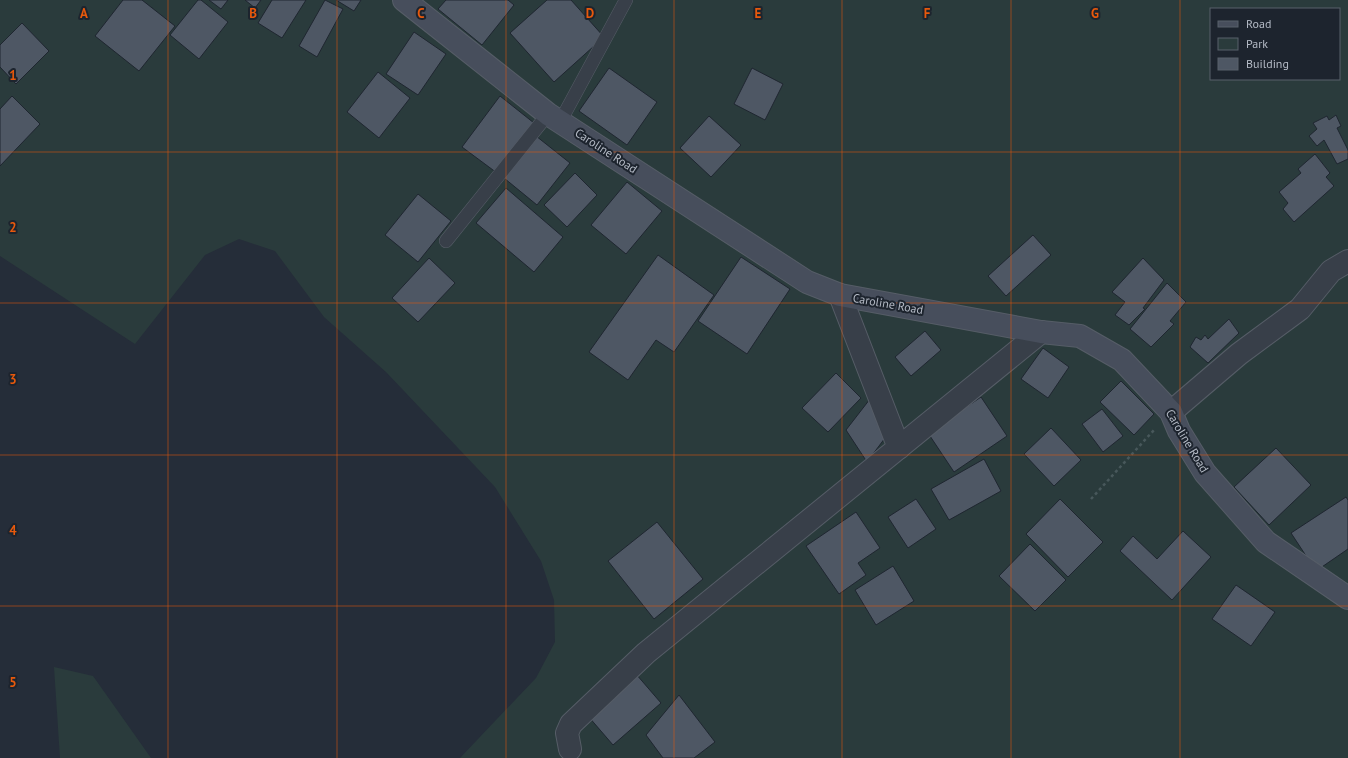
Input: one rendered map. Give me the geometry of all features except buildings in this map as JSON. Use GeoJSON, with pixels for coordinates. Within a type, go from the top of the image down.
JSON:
{"type":"FeatureCollection","features":[{"type":"Feature","properties":{"kind":"main road","name":"Caroline Road"},"geometry":{"type":"LineString","coordinates":[[404,0],[554,118],[807,282],[840,296],[1041,332],[1080,336],[1122,360],[1171,412],[1179,431],[1205,473],[1266,542],[1348,598]]}},
{"type":"Feature","properties":{"kind":"street"},"geometry":{"type":"LineString","coordinates":[[1171,412],[1239,354],[1300,309],[1332,271],[1348,260]]}},
{"type":"Feature","properties":{"kind":"street"},"geometry":{"type":"LineString","coordinates":[[840,296],[899,448]]}},
{"type":"Feature","properties":{"kind":"street"},"geometry":{"type":"LineString","coordinates":[[570,749],[567,733],[571,724],[646,653],[1041,332]]}},
{"type":"Feature","properties":{"kind":"lane"},"geometry":{"type":"LineString","coordinates":[[446,241],[554,118],[626,0]]}},
{"type":"Feature","properties":{"kind":"path"},"geometry":{"type":"LineString","coordinates":[[1091,499],[1171,412]]}},
{"type":"Feature","properties":{"kind":"green space"},"geometry":{"type":"Polygon","coordinates":[[[0,0],[1348,0],[1348,758],[460,758],[536,678],[555,642],[554,600],[541,561],[495,487],[386,372],[324,317],[275,251],[239,239],[205,255],[135,344],[0,256],[0,0]]]}},
{"type":"Feature","properties":{"kind":"green space"},"geometry":{"type":"Polygon","coordinates":[[[54,667],[93,676],[151,758],[60,758],[54,667]]]}}]}
